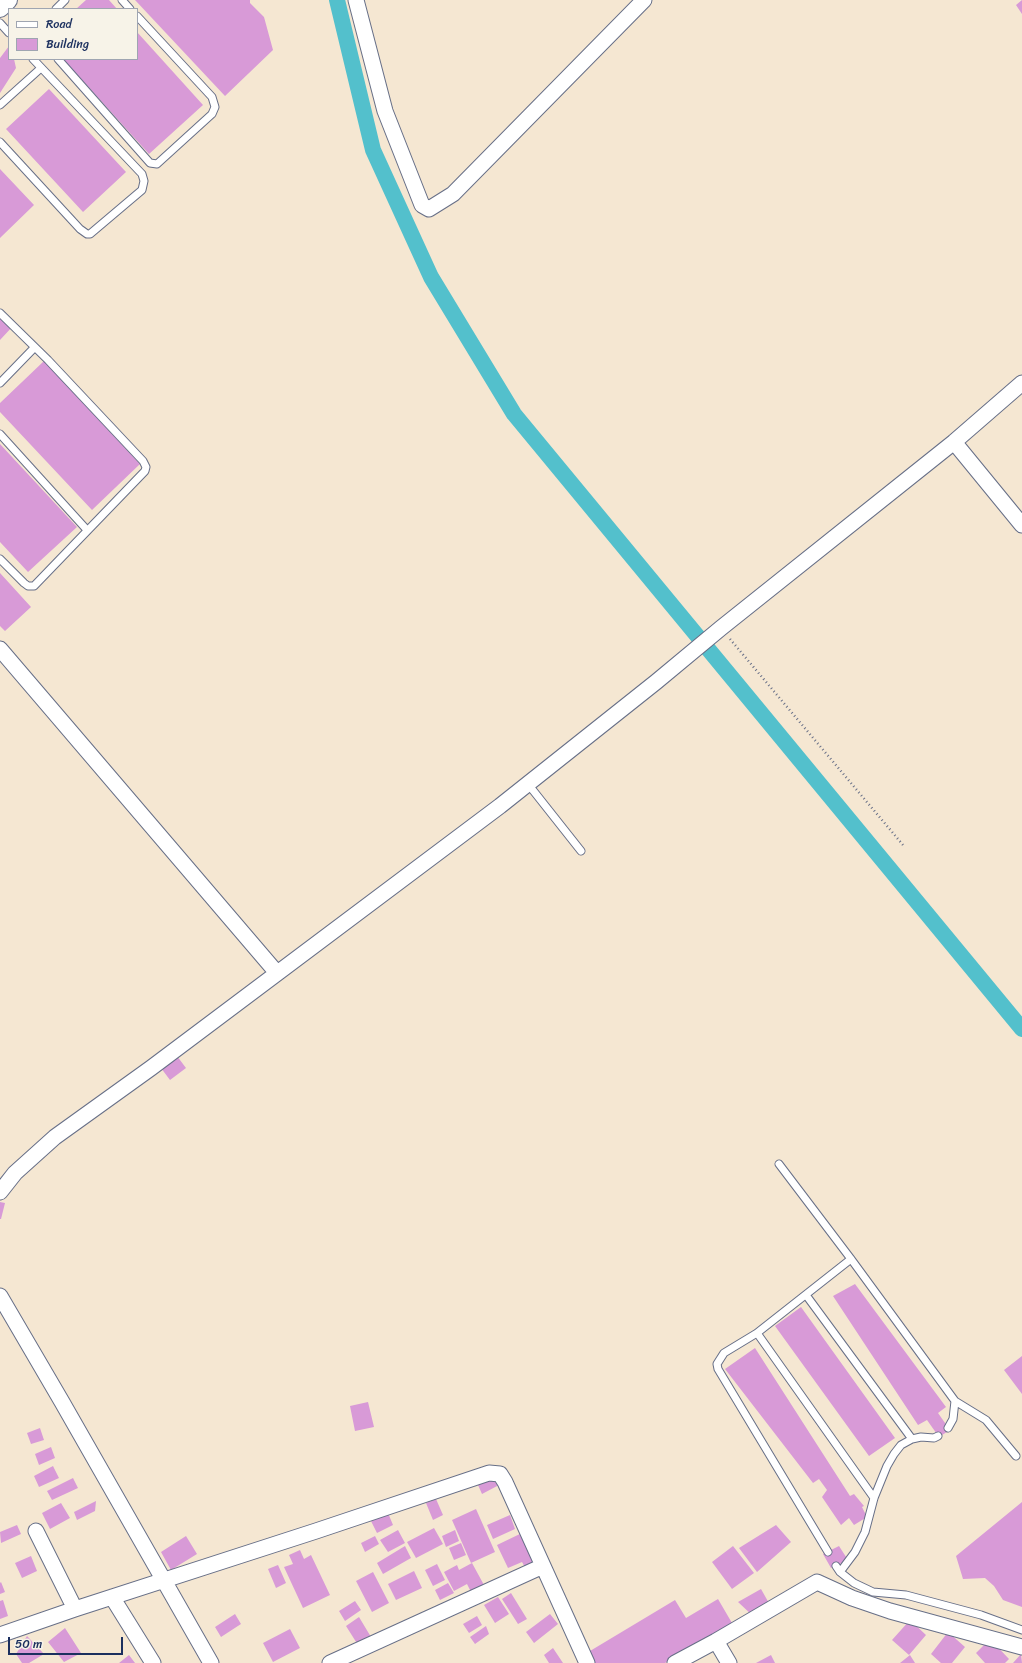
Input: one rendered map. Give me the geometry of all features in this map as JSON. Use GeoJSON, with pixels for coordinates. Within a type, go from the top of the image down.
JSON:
{"type":"FeatureCollection","features":[{"type":"Feature","properties":{"kind":"street"},"geometry":{"type":"LineString","coordinates":[[0,8],[8,0]]}},
{"type":"Feature","properties":{"kind":"street"},"geometry":{"type":"LineString","coordinates":[[356,0],[385,111],[422,205],[429,209],[453,194],[644,0]]}},
{"type":"Feature","properties":{"kind":"street"},"geometry":{"type":"LineString","coordinates":[[0,1192],[15,1173],[55,1137],[277,973],[528,784],[719,629],[954,442],[1022,383]]}},
{"type":"Feature","properties":{"kind":"street"},"geometry":{"type":"LineString","coordinates":[[954,442],[1022,525]]}},
{"type":"Feature","properties":{"kind":"street"},"geometry":{"type":"LineString","coordinates":[[0,649],[277,973]]}},
{"type":"Feature","properties":{"kind":"street"},"geometry":{"type":"LineString","coordinates":[[0,1296],[211,1663]]}},
{"type":"Feature","properties":{"kind":"street"},"geometry":{"type":"LineString","coordinates":[[0,1635],[162,1580],[316,1532],[489,1473],[500,1474],[505,1482],[587,1663]]}},
{"type":"Feature","properties":{"kind":"street"},"geometry":{"type":"LineString","coordinates":[[36,1531],[75,1609]]}},
{"type":"Feature","properties":{"kind":"street"},"geometry":{"type":"LineString","coordinates":[[330,1663],[543,1566]]}},
{"type":"Feature","properties":{"kind":"street"},"geometry":{"type":"LineString","coordinates":[[683,1661],[816,1582],[852,1598],[890,1611],[1022,1647]]}},
{"type":"Feature","properties":{"kind":"street"},"geometry":{"type":"LineString","coordinates":[[112,1597],[152,1663]]}},
{"type":"Feature","properties":{"kind":"street"},"geometry":{"type":"LineString","coordinates":[[716,1641],[729,1663]]}},
{"type":"Feature","properties":{"kind":"lane"},"geometry":{"type":"LineString","coordinates":[[57,8],[65,0]]}},
{"type":"Feature","properties":{"kind":"lane"},"geometry":{"type":"LineString","coordinates":[[122,0],[129,8]]}},
{"type":"Feature","properties":{"kind":"lane"},"geometry":{"type":"LineString","coordinates":[[59,60],[150,163],[157,164],[212,114],[215,107],[212,97],[138,17]]}},
{"type":"Feature","properties":{"kind":"lane"},"geometry":{"type":"LineString","coordinates":[[0,23],[8,32]]}},
{"type":"Feature","properties":{"kind":"lane"},"geometry":{"type":"LineString","coordinates":[[0,142],[80,229],[87,234],[90,234],[142,190],[144,181],[142,174],[34,60]]}},
{"type":"Feature","properties":{"kind":"lane"},"geometry":{"type":"LineString","coordinates":[[0,105],[41,68]]}},
{"type":"Feature","properties":{"kind":"lane"},"geometry":{"type":"LineString","coordinates":[[0,313],[34,348],[48,360],[144,461],[146,467],[145,471],[34,586],[28,586],[24,583],[0,559]]}},
{"type":"Feature","properties":{"kind":"lane"},"geometry":{"type":"LineString","coordinates":[[0,383],[34,348]]}},
{"type":"Feature","properties":{"kind":"lane"},"geometry":{"type":"LineString","coordinates":[[0,434],[87,530]]}},
{"type":"Feature","properties":{"kind":"lane"},"geometry":{"type":"LineString","coordinates":[[528,784],[581,851]]}},
{"type":"Feature","properties":{"kind":"lane"},"geometry":{"type":"LineString","coordinates":[[779,1164],[955,1401],[986,1420],[1016,1456]]}},
{"type":"Feature","properties":{"kind":"lane"},"geometry":{"type":"LineString","coordinates":[[828,1552],[718,1369],[718,1361],[724,1353],[757,1333],[851,1259]]}},
{"type":"Feature","properties":{"kind":"lane"},"geometry":{"type":"LineString","coordinates":[[806,1295],[912,1439]]}},
{"type":"Feature","properties":{"kind":"lane"},"geometry":{"type":"LineString","coordinates":[[757,1333],[874,1498]]}},
{"type":"Feature","properties":{"kind":"lane"},"geometry":{"type":"LineString","coordinates":[[948,1428],[953,1418],[955,1401]]}},
{"type":"Feature","properties":{"kind":"lane"},"geometry":{"type":"LineString","coordinates":[[938,1436],[934,1438],[920,1437],[912,1439],[902,1445],[894,1454],[887,1466],[874,1498],[865,1532],[855,1552],[838,1569],[854,1583],[874,1592],[906,1595],[981,1615],[1022,1630]]}},
{"type":"Feature","properties":{"kind":"path"},"geometry":{"type":"LineString","coordinates":[[719,629],[903,845]]}},
{"type":"Feature","properties":{"kind":"building"},"geometry":{"type":"Polygon","coordinates":[[[86,0],[109,0],[116,8],[77,8],[86,0]]]}},
{"type":"Feature","properties":{"kind":"building"},"geometry":{"type":"Polygon","coordinates":[[[135,0],[250,0],[250,3],[264,17],[273,50],[225,96],[135,0]]]}},
{"type":"Feature","properties":{"kind":"building"},"geometry":{"type":"Polygon","coordinates":[[[1022,0],[1022,14],[1016,5],[1022,0]]]}},
{"type":"Feature","properties":{"kind":"building"},"geometry":{"type":"Polygon","coordinates":[[[138,33],[203,105],[149,154],[64,60],[138,60],[138,33]]]}},
{"type":"Feature","properties":{"kind":"building"},"geometry":{"type":"Polygon","coordinates":[[[8,47],[8,60],[14,60],[16,68],[0,93],[0,58],[8,47]]]}},
{"type":"Feature","properties":{"kind":"building"},"geometry":{"type":"Polygon","coordinates":[[[49,89],[126,172],[83,212],[6,129],[49,89]]]}},
{"type":"Feature","properties":{"kind":"building"},"geometry":{"type":"Polygon","coordinates":[[[0,169],[34,205],[0,238],[0,169]]]}},
{"type":"Feature","properties":{"kind":"building"},"geometry":{"type":"Polygon","coordinates":[[[0,315],[13,326],[0,340],[0,315]]]}},
{"type":"Feature","properties":{"kind":"building"},"geometry":{"type":"Polygon","coordinates":[[[44,361],[140,464],[92,510],[0,412],[0,403],[44,361]]]}},
{"type":"Feature","properties":{"kind":"building"},"geometry":{"type":"Polygon","coordinates":[[[0,444],[77,527],[28,572],[0,542],[0,444]]]}},
{"type":"Feature","properties":{"kind":"building"},"geometry":{"type":"Polygon","coordinates":[[[0,573],[31,607],[5,631],[0,626],[0,573]]]}},
{"type":"Feature","properties":{"kind":"building"},"geometry":{"type":"Polygon","coordinates":[[[177,1056],[186,1068],[170,1080],[161,1068],[177,1056]]]}},
{"type":"Feature","properties":{"kind":"building"},"geometry":{"type":"Polygon","coordinates":[[[0,1202],[5,1203],[1,1219],[0,1219],[0,1202]]]}},
{"type":"Feature","properties":{"kind":"building"},"geometry":{"type":"Polygon","coordinates":[[[855,1284],[946,1407],[938,1413],[950,1430],[939,1437],[927,1420],[918,1425],[833,1296],[855,1284]]]}},
{"type":"Feature","properties":{"kind":"building"},"geometry":{"type":"Polygon","coordinates":[[[801,1307],[895,1438],[869,1456],[775,1326],[801,1307]]]}},
{"type":"Feature","properties":{"kind":"building"},"geometry":{"type":"Polygon","coordinates":[[[755,1348],[850,1496],[854,1494],[864,1506],[862,1507],[867,1517],[854,1525],[849,1518],[841,1525],[822,1497],[827,1490],[819,1479],[813,1483],[725,1369],[755,1348]]]}},
{"type":"Feature","properties":{"kind":"building"},"geometry":{"type":"Polygon","coordinates":[[[1022,1356],[1022,1394],[1004,1370],[1022,1356]]]}},
{"type":"Feature","properties":{"kind":"building"},"geometry":{"type":"Polygon","coordinates":[[[368,1402],[374,1427],[355,1431],[350,1406],[368,1402]]]}},
{"type":"Feature","properties":{"kind":"building"},"geometry":{"type":"Polygon","coordinates":[[[40,1428],[44,1440],[31,1444],[27,1433],[40,1428]]]}},
{"type":"Feature","properties":{"kind":"building"},"geometry":{"type":"Polygon","coordinates":[[[51,1447],[55,1458],[39,1465],[35,1454],[51,1447]]]}},
{"type":"Feature","properties":{"kind":"building"},"geometry":{"type":"Polygon","coordinates":[[[53,1466],[59,1478],[39,1487],[34,1476],[53,1466]]]}},
{"type":"Feature","properties":{"kind":"building"},"geometry":{"type":"Polygon","coordinates":[[[495,1477],[499,1485],[482,1494],[478,1485],[495,1477]]]}},
{"type":"Feature","properties":{"kind":"building"},"geometry":{"type":"Polygon","coordinates":[[[73,1478],[78,1488],[52,1500],[47,1491],[73,1478]]]}},
{"type":"Feature","properties":{"kind":"building"},"geometry":{"type":"Polygon","coordinates":[[[436,1499],[443,1515],[433,1520],[426,1503],[436,1499]]]}},
{"type":"Feature","properties":{"kind":"building"},"geometry":{"type":"Polygon","coordinates":[[[96,1501],[95,1511],[77,1520],[74,1512],[96,1501]]]}},
{"type":"Feature","properties":{"kind":"building"},"geometry":{"type":"Polygon","coordinates":[[[1022,1502],[1022,1607],[1003,1600],[994,1586],[985,1578],[963,1579],[956,1556],[1022,1502]]]}},
{"type":"Feature","properties":{"kind":"building"},"geometry":{"type":"Polygon","coordinates":[[[61,1503],[70,1518],[50,1529],[42,1513],[61,1503]]]}},
{"type":"Feature","properties":{"kind":"building"},"geometry":{"type":"Polygon","coordinates":[[[476,1509],[495,1552],[471,1563],[452,1520],[476,1509]]]}},
{"type":"Feature","properties":{"kind":"building"},"geometry":{"type":"Polygon","coordinates":[[[388,1513],[393,1525],[377,1533],[371,1521],[388,1513]]]}},
{"type":"Feature","properties":{"kind":"building"},"geometry":{"type":"Polygon","coordinates":[[[510,1515],[515,1529],[493,1539],[487,1525],[510,1515]]]}},
{"type":"Feature","properties":{"kind":"building"},"geometry":{"type":"Polygon","coordinates":[[[17,1525],[21,1534],[1,1543],[0,1532],[17,1525]]]}},
{"type":"Feature","properties":{"kind":"building"},"geometry":{"type":"Polygon","coordinates":[[[776,1525],[791,1542],[757,1572],[739,1548],[776,1525]]]}},
{"type":"Feature","properties":{"kind":"building"},"geometry":{"type":"Polygon","coordinates":[[[434,1528],[443,1544],[416,1558],[407,1542],[434,1528]]]}},
{"type":"Feature","properties":{"kind":"building"},"geometry":{"type":"Polygon","coordinates":[[[398,1530],[405,1543],[388,1552],[380,1540],[398,1530]]]}},
{"type":"Feature","properties":{"kind":"building"},"geometry":{"type":"Polygon","coordinates":[[[455,1530],[459,1541],[446,1547],[442,1536],[455,1530]]]}},
{"type":"Feature","properties":{"kind":"building"},"geometry":{"type":"Polygon","coordinates":[[[522,1533],[536,1564],[526,1569],[522,1562],[508,1568],[497,1545],[522,1533]]]}},
{"type":"Feature","properties":{"kind":"building"},"geometry":{"type":"Polygon","coordinates":[[[186,1536],[197,1554],[171,1570],[161,1552],[186,1536]]]}},
{"type":"Feature","properties":{"kind":"building"},"geometry":{"type":"Polygon","coordinates":[[[375,1536],[379,1544],[365,1552],[361,1543],[375,1536]]]}},
{"type":"Feature","properties":{"kind":"building"},"geometry":{"type":"Polygon","coordinates":[[[461,1543],[466,1555],[454,1560],[449,1548],[461,1543]]]}},
{"type":"Feature","properties":{"kind":"building"},"geometry":{"type":"Polygon","coordinates":[[[405,1546],[411,1558],[383,1574],[377,1563],[405,1546]]]}},
{"type":"Feature","properties":{"kind":"building"},"geometry":{"type":"Polygon","coordinates":[[[733,1546],[754,1573],[732,1589],[712,1562],[733,1546]]]}},
{"type":"Feature","properties":{"kind":"building"},"geometry":{"type":"Polygon","coordinates":[[[839,1546],[848,1560],[831,1568],[823,1554],[839,1546]]]}},
{"type":"Feature","properties":{"kind":"building"},"geometry":{"type":"Polygon","coordinates":[[[300,1550],[304,1559],[311,1555],[330,1595],[303,1608],[284,1567],[293,1564],[289,1555],[300,1550]]]}},
{"type":"Feature","properties":{"kind":"building"},"geometry":{"type":"Polygon","coordinates":[[[31,1556],[37,1571],[22,1578],[15,1563],[31,1556]]]}},
{"type":"Feature","properties":{"kind":"building"},"geometry":{"type":"Polygon","coordinates":[[[472,1563],[484,1585],[471,1592],[467,1584],[454,1591],[444,1572],[457,1565],[459,1570],[472,1563]]]}},
{"type":"Feature","properties":{"kind":"building"},"geometry":{"type":"Polygon","coordinates":[[[437,1564],[445,1580],[433,1586],[425,1570],[437,1564]]]}},
{"type":"Feature","properties":{"kind":"building"},"geometry":{"type":"Polygon","coordinates":[[[278,1565],[286,1583],[276,1588],[268,1569],[278,1565]]]}},
{"type":"Feature","properties":{"kind":"building"},"geometry":{"type":"Polygon","coordinates":[[[414,1571],[422,1588],[396,1600],[388,1584],[414,1571]]]}},
{"type":"Feature","properties":{"kind":"building"},"geometry":{"type":"Polygon","coordinates":[[[373,1572],[389,1603],[372,1612],[356,1581],[373,1572]]]}},
{"type":"Feature","properties":{"kind":"building"},"geometry":{"type":"Polygon","coordinates":[[[1,1582],[5,1592],[0,1594],[0,1583],[1,1582]]]}},
{"type":"Feature","properties":{"kind":"building"},"geometry":{"type":"Polygon","coordinates":[[[448,1583],[454,1593],[440,1600],[435,1590],[448,1583]]]}},
{"type":"Feature","properties":{"kind":"building"},"geometry":{"type":"Polygon","coordinates":[[[761,1589],[770,1605],[753,1616],[738,1602],[761,1589]]]}},
{"type":"Feature","properties":{"kind":"building"},"geometry":{"type":"Polygon","coordinates":[[[511,1593],[527,1619],[518,1624],[502,1599],[511,1593]]]}},
{"type":"Feature","properties":{"kind":"building"},"geometry":{"type":"Polygon","coordinates":[[[498,1597],[509,1614],[495,1623],[484,1605],[498,1597]]]}},
{"type":"Feature","properties":{"kind":"building"},"geometry":{"type":"Polygon","coordinates":[[[718,1599],[732,1623],[665,1663],[590,1663],[585,1654],[675,1600],[686,1618],[718,1599]]]}},
{"type":"Feature","properties":{"kind":"building"},"geometry":{"type":"Polygon","coordinates":[[[3,1600],[8,1616],[0,1619],[0,1601],[3,1600]]]}},
{"type":"Feature","properties":{"kind":"building"},"geometry":{"type":"Polygon","coordinates":[[[355,1601],[361,1610],[345,1621],[339,1611],[355,1601]]]}},
{"type":"Feature","properties":{"kind":"building"},"geometry":{"type":"Polygon","coordinates":[[[235,1614],[241,1624],[221,1637],[215,1627],[235,1614]]]}},
{"type":"Feature","properties":{"kind":"building"},"geometry":{"type":"Polygon","coordinates":[[[550,1614],[558,1624],[534,1643],[526,1632],[550,1614]]]}},
{"type":"Feature","properties":{"kind":"building"},"geometry":{"type":"Polygon","coordinates":[[[477,1616],[482,1625],[469,1633],[463,1624],[477,1616]]]}},
{"type":"Feature","properties":{"kind":"building"},"geometry":{"type":"Polygon","coordinates":[[[359,1617],[371,1637],[358,1645],[346,1626],[359,1617]]]}},
{"type":"Feature","properties":{"kind":"building"},"geometry":{"type":"Polygon","coordinates":[[[910,1620],[926,1635],[909,1655],[892,1640],[910,1620]]]}},
{"type":"Feature","properties":{"kind":"building"},"geometry":{"type":"Polygon","coordinates":[[[486,1626],[489,1634],[475,1644],[470,1637],[486,1626]]]}},
{"type":"Feature","properties":{"kind":"building"},"geometry":{"type":"Polygon","coordinates":[[[65,1628],[81,1653],[64,1662],[48,1642],[65,1628]]]}},
{"type":"Feature","properties":{"kind":"building"},"geometry":{"type":"Polygon","coordinates":[[[290,1629],[300,1648],[273,1662],[263,1643],[290,1629]]]}},
{"type":"Feature","properties":{"kind":"building"},"geometry":{"type":"Polygon","coordinates":[[[948,1632],[965,1647],[952,1663],[941,1663],[931,1654],[948,1632]]]}},
{"type":"Feature","properties":{"kind":"building"},"geometry":{"type":"Polygon","coordinates":[[[27,1636],[44,1654],[29,1663],[22,1663],[16,1654],[27,1636]]]}},
{"type":"Feature","properties":{"kind":"building"},"geometry":{"type":"Polygon","coordinates":[[[990,1639],[1009,1659],[1005,1663],[985,1663],[976,1653],[990,1639]]]}},
{"type":"Feature","properties":{"kind":"building"},"geometry":{"type":"Polygon","coordinates":[[[553,1648],[563,1663],[549,1663],[544,1655],[553,1648]]]}},
{"type":"Feature","properties":{"kind":"building"},"geometry":{"type":"Polygon","coordinates":[[[1021,1654],[1022,1663],[1013,1663],[1021,1654]]]}},
{"type":"Feature","properties":{"kind":"building"},"geometry":{"type":"Polygon","coordinates":[[[129,1655],[135,1663],[119,1663],[129,1655]]]}},
{"type":"Feature","properties":{"kind":"building"},"geometry":{"type":"Polygon","coordinates":[[[771,1655],[775,1663],[756,1663],[771,1655]]]}},
{"type":"Feature","properties":{"kind":"building"},"geometry":{"type":"Polygon","coordinates":[[[910,1655],[915,1663],[900,1663],[910,1655]]]}},
{"type":"Feature","properties":{"kind":"waterway"},"geometry":{"type":"LineString","coordinates":[[337,0],[373,150],[431,277],[514,414],[1022,1029]]}}]}
